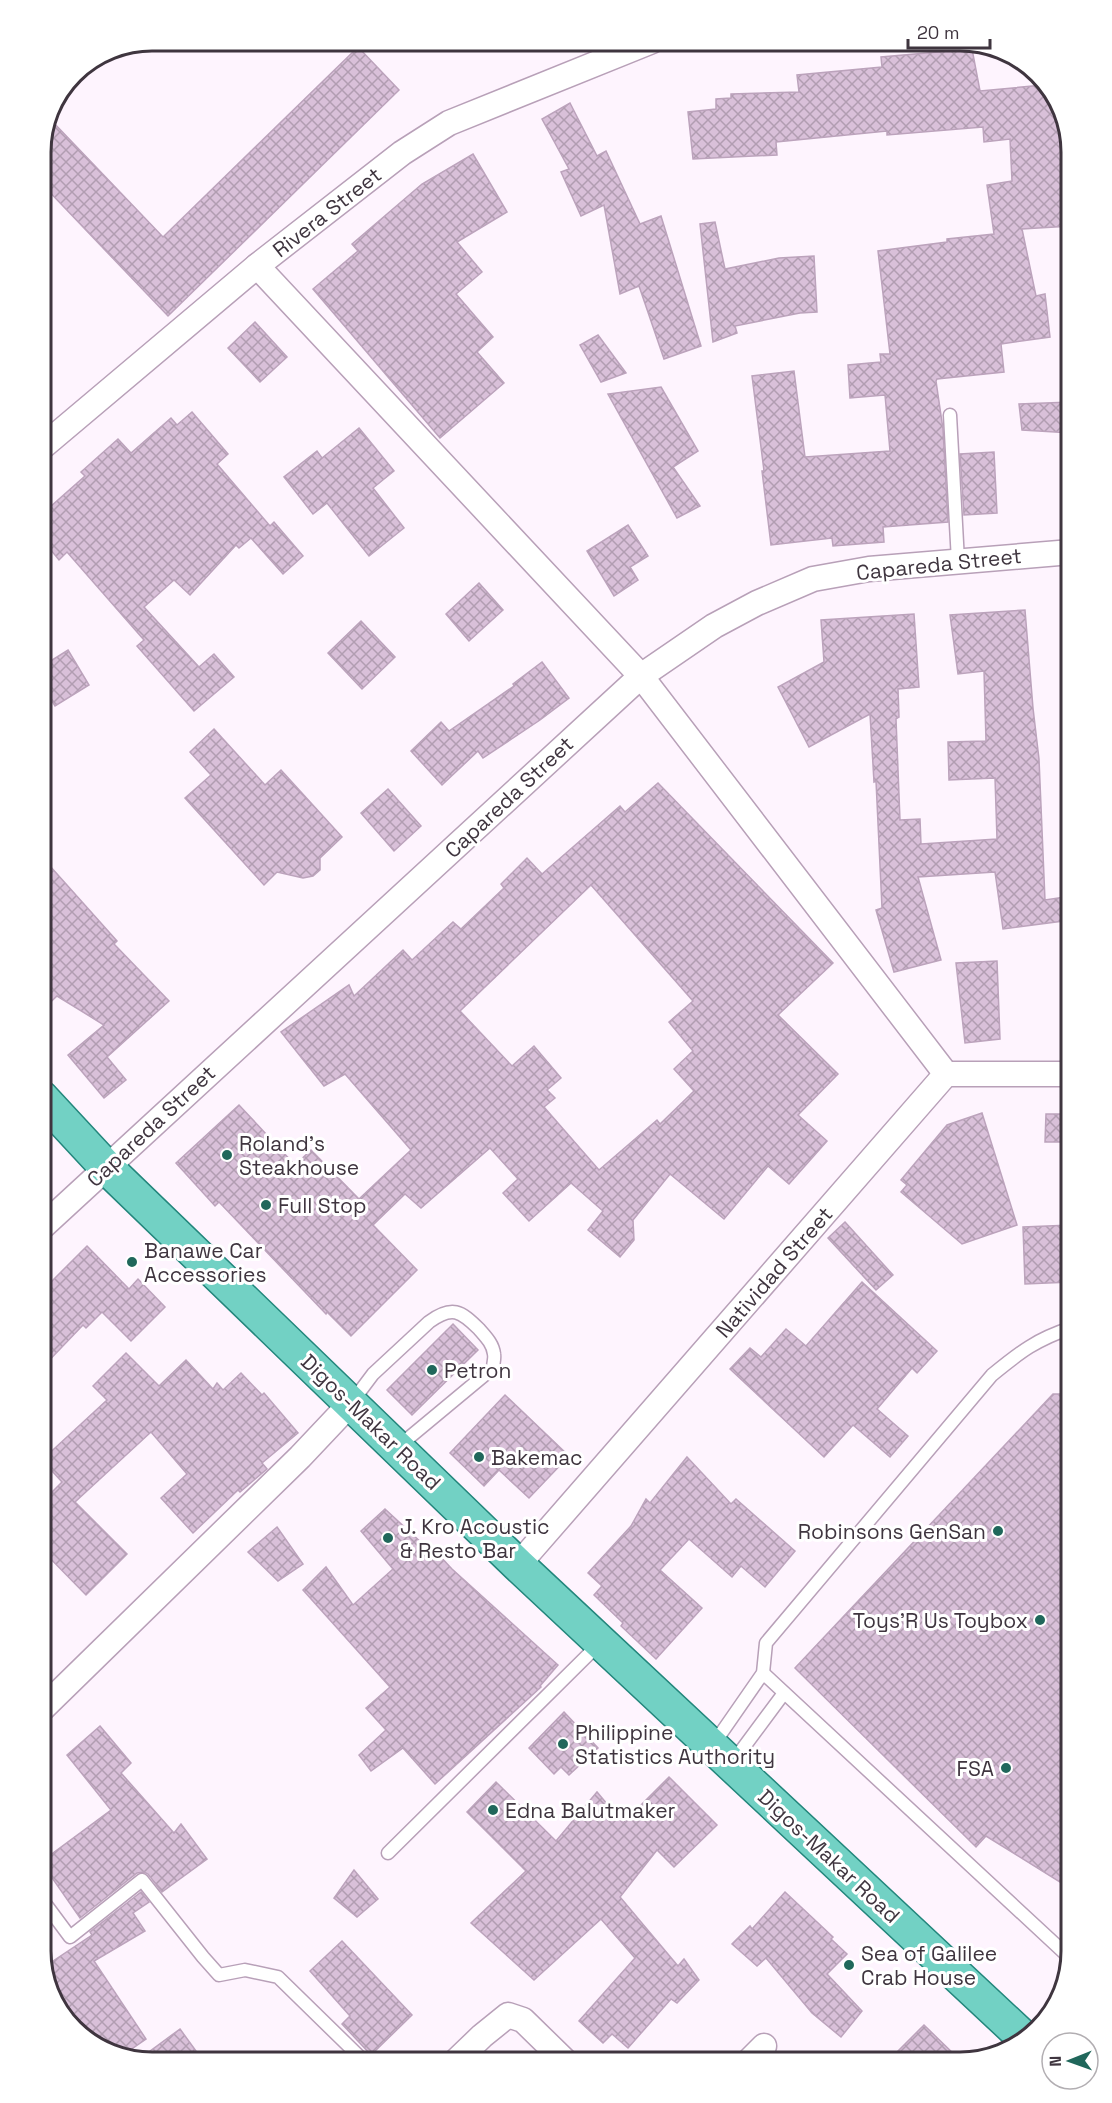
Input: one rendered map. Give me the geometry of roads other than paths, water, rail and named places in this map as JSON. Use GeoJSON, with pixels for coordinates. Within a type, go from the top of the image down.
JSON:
{"type":"FeatureCollection","features":[{"type":"Feature","properties":{"kind":"main road","name":"Digos-Makar Road"},"geometry":{"type":"LineString","coordinates":[[51,1108],[106,1167],[518,1565],[1018,2033]]}},
{"type":"Feature","properties":{"kind":"street","name":"Rivera Street"},"geometry":{"type":"LineString","coordinates":[[51,440],[257,266],[402,153],[449,123],[627,51]]}},
{"type":"Feature","properties":{"kind":"street"},"geometry":{"type":"LineString","coordinates":[[257,266],[641,676],[946,1074],[1061,1074]]}},
{"type":"Feature","properties":{"kind":"street","name":"Capareda Street"},"geometry":{"type":"LineString","coordinates":[[51,1219],[641,676],[714,626],[757,603],[813,579],[869,569],[1061,553]]}},
{"type":"Feature","properties":{"kind":"street","name":"Natividad Street"},"geometry":{"type":"LineString","coordinates":[[518,1565],[946,1074]]}},
{"type":"Feature","properties":{"kind":"street"},"geometry":{"type":"LineString","coordinates":[[51,1699],[300,1457],[351,1403]]}},
{"type":"Feature","properties":{"kind":"street"},"geometry":{"type":"LineString","coordinates":[[465,2052],[508,2015],[523,2020],[556,2052]]}},
{"type":"Feature","properties":{"kind":"lane"},"geometry":{"type":"LineString","coordinates":[[950,416],[958,561]]}},
{"type":"Feature","properties":{"kind":"lane"},"geometry":{"type":"LineString","coordinates":[[351,1403],[373,1374],[429,1322],[438,1316],[452,1312],[465,1314],[489,1341],[494,1354],[493,1368],[398,1448]]}},
{"type":"Feature","properties":{"kind":"lane"},"geometry":{"type":"LineString","coordinates":[[721,1755],[763,1673],[766,1643],[993,1375],[1020,1352],[1048,1335],[1061,1331]]}},
{"type":"Feature","properties":{"kind":"lane"},"geometry":{"type":"LineString","coordinates":[[388,1853],[601,1642]]}},
{"type":"Feature","properties":{"kind":"lane"},"geometry":{"type":"LineString","coordinates":[[763,1673],[1061,1950]]}},
{"type":"Feature","properties":{"kind":"lane"},"geometry":{"type":"LineString","coordinates":[[721,1755],[784,1693]]}},
{"type":"Feature","properties":{"kind":"lane"},"geometry":{"type":"LineString","coordinates":[[51,1912],[70,1937],[142,1880],[202,1958],[219,1975],[245,1971],[278,1977],[355,2052]]}},
{"type":"Feature","properties":{"kind":"place","name":"Roland's Steakhouse"},"geometry":{"type":"Point","coordinates":[227,1155]}},
{"type":"Feature","properties":{"kind":"place","name":"Full Stop"},"geometry":{"type":"Point","coordinates":[266,1205]}},
{"type":"Feature","properties":{"kind":"place","name":"Banawe Car Accessories"},"geometry":{"type":"Point","coordinates":[132,1262]}},
{"type":"Feature","properties":{"kind":"place","name":"Petron"},"geometry":{"type":"Point","coordinates":[432,1370]}},
{"type":"Feature","properties":{"kind":"place","name":"Bakemac"},"geometry":{"type":"Point","coordinates":[479,1457]}},
{"type":"Feature","properties":{"kind":"place","name":"Robinsons GenSan"},"geometry":{"type":"Point","coordinates":[998,1531]}},
{"type":"Feature","properties":{"kind":"place","name":"J. Kro Acoustic & Resto Bar"},"geometry":{"type":"Point","coordinates":[388,1538]}},
{"type":"Feature","properties":{"kind":"place","name":"Toys'R Us Toybox"},"geometry":{"type":"Point","coordinates":[1040,1620]}},
{"type":"Feature","properties":{"kind":"place","name":"Philippine Statistics Authority"},"geometry":{"type":"Point","coordinates":[563,1744]}},
{"type":"Feature","properties":{"kind":"place","name":"FSA"},"geometry":{"type":"Point","coordinates":[1006,1768]}},
{"type":"Feature","properties":{"kind":"place","name":"Edna Balutmaker"},"geometry":{"type":"Point","coordinates":[493,1810]}},
{"type":"Feature","properties":{"kind":"place","name":"Sea of Galilee Crab House"},"geometry":{"type":"Point","coordinates":[849,1965]}}]}
